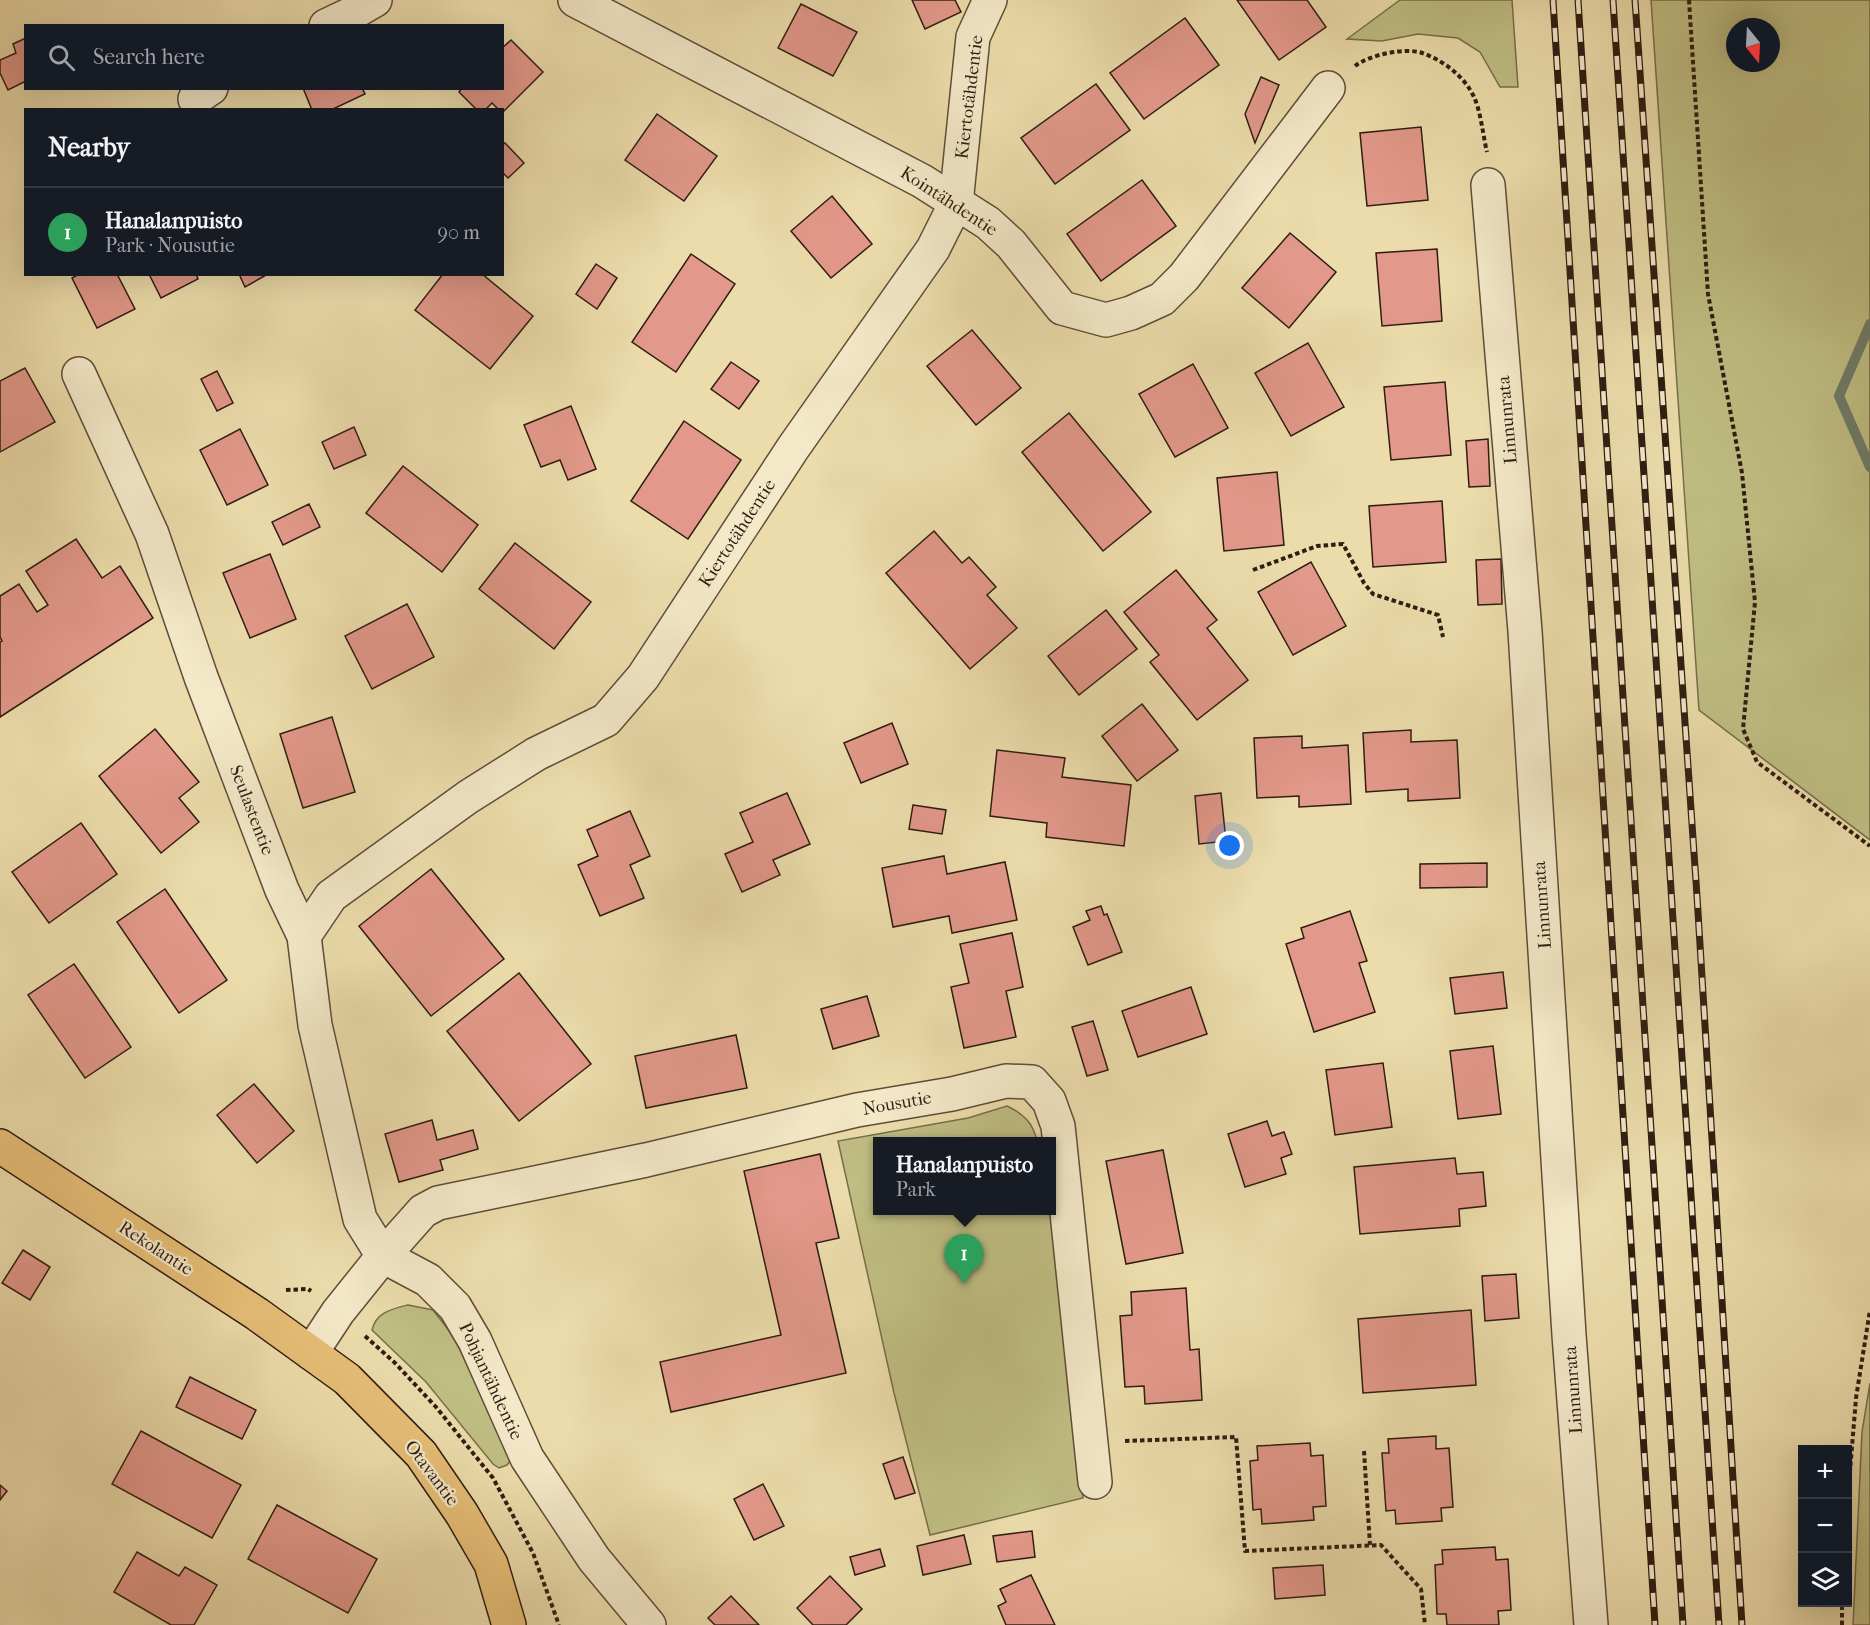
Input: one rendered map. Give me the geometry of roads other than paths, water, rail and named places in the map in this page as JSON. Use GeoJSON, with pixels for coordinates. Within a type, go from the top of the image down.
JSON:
{"type":"FeatureCollection","features":[{"type":"Feature","properties":{"kind":"main road","name":"Rekolantie"},"geometry":{"type":"LineString","coordinates":[[0,1146],[257,1314],[311,1353]]}},
{"type":"Feature","properties":{"kind":"main road","name":"Otavantie"},"geometry":{"type":"LineString","coordinates":[[311,1353],[347,1379],[421,1454],[462,1514],[491,1564],[509,1625]]}},
{"type":"Feature","properties":{"kind":"street"},"geometry":{"type":"LineString","coordinates":[[330,24],[375,0]]}},
{"type":"Feature","properties":{"kind":"street","name":"Kointähdentie"},"geometry":{"type":"LineString","coordinates":[[575,0],[922,181],[988,223],[1011,244],[1062,309],[1106,320],[1131,313],[1162,299],[1184,277],[1328,88]]}},
{"type":"Feature","properties":{"kind":"street","name":"Kiertotähdentie"},"geometry":{"type":"LineString","coordinates":[[304,936],[331,896],[468,798],[536,754],[606,720],[643,677],[793,448],[933,249],[956,203],[963,114],[973,37],[990,0]]}},
{"type":"Feature","properties":{"kind":"street","name":"Linnunrata"},"geometry":{"type":"LineString","coordinates":[[1488,185],[1525,631],[1569,1335],[1592,1625]]}},
{"type":"Feature","properties":{"kind":"street","name":"Seulastentie"},"geometry":{"type":"LineString","coordinates":[[79,374],[152,534],[201,676],[282,890],[304,936],[315,1025],[360,1219],[383,1256]]}},
{"type":"Feature","properties":{"kind":"street","name":"Nousutie"},"geometry":{"type":"LineString","coordinates":[[383,1256],[423,1211],[438,1203],[646,1160],[857,1110],[952,1094],[1006,1081],[1032,1082],[1049,1101],[1058,1126],[1095,1482]]}},
{"type":"Feature","properties":{"kind":"street"},"geometry":{"type":"LineString","coordinates":[[311,1353],[338,1312],[383,1256]]}},
{"type":"Feature","properties":{"kind":"street","name":"Pohjantähdentie"},"geometry":{"type":"LineString","coordinates":[[383,1256],[428,1280],[455,1307],[475,1341],[528,1458],[594,1558],[649,1625]]}},
{"type":"Feature","properties":{"kind":"waterway"},"geometry":{"type":"LineString","coordinates":[[1870,324],[1839,396],[1870,467]]}},
{"type":"Feature","properties":{"kind":"railway"},"geometry":{"type":"LineString","coordinates":[[1553,0],[1655,1625]]}},
{"type":"Feature","properties":{"kind":"railway"},"geometry":{"type":"LineString","coordinates":[[1578,0],[1683,1625]]}},
{"type":"Feature","properties":{"kind":"railway"},"geometry":{"type":"LineString","coordinates":[[1613,0],[1719,1625]]}},
{"type":"Feature","properties":{"kind":"railway"},"geometry":{"type":"LineString","coordinates":[[1635,0],[1697,896],[1742,1625]]}},
{"type":"Feature","properties":{"kind":"place","name":"Hanalanpuisto"},"geometry":{"type":"Point","coordinates":[964,1284]}}]}
